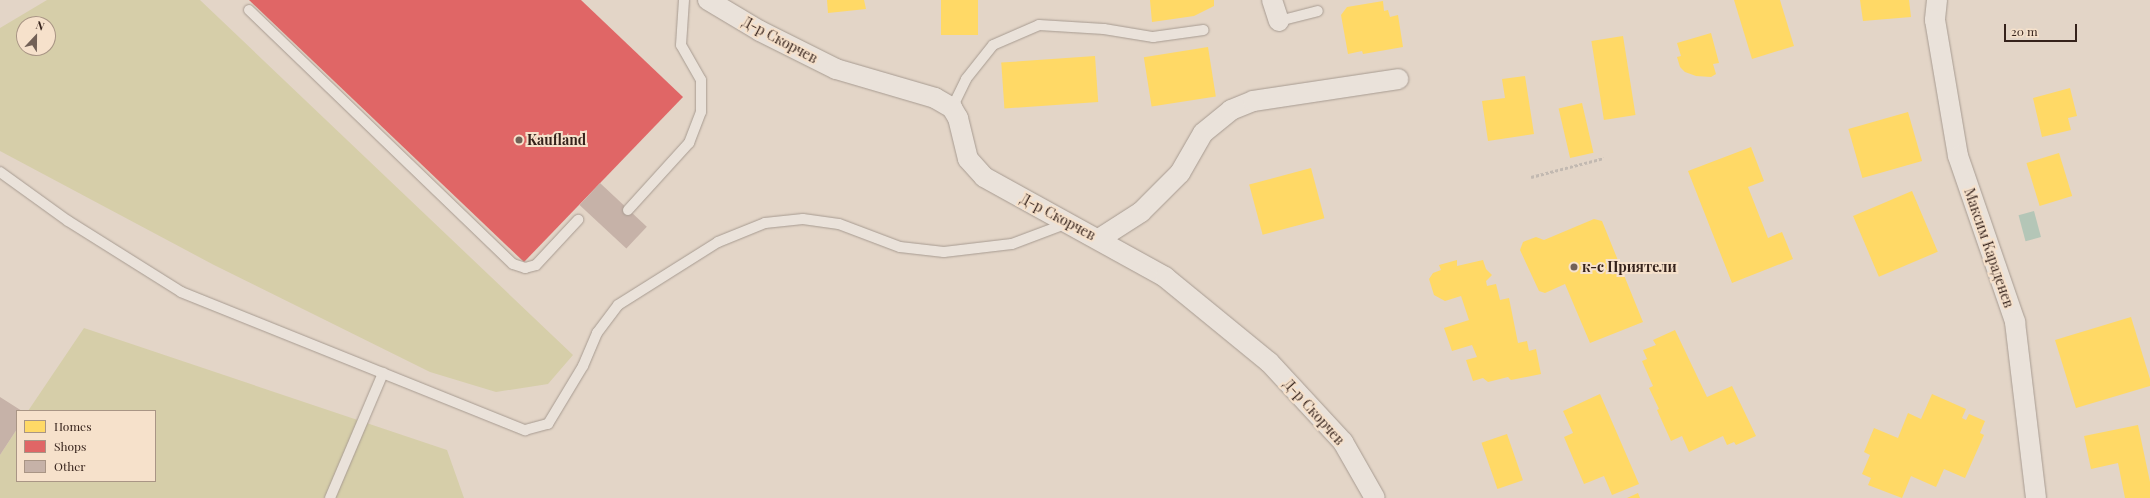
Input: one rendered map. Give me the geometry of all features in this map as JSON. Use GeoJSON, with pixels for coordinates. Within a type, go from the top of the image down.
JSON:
{"type":"FeatureCollection","features":[{"type":"Feature","properties":{"kind":"street","name":"Д-р Скорчев"},"geometry":{"type":"LineString","coordinates":[[708,0],[732,6],[760,31],[836,69],[935,98],[952,108],[958,118],[968,159],[984,177],[1099,239],[1165,277],[1269,362],[1343,442],[1375,498]]}},
{"type":"Feature","properties":{"kind":"street"},"geometry":{"type":"LineString","coordinates":[[1272,0],[1279,21]]}},
{"type":"Feature","properties":{"kind":"street","name":"Максим Караденев"},"geometry":{"type":"LineString","coordinates":[[1937,0],[1935,20],[1958,156],[2015,322],[2036,498]]}},
{"type":"Feature","properties":{"kind":"street"},"geometry":{"type":"LineString","coordinates":[[1099,239],[1146,206],[1180,173],[1204,133],[1231,110],[1253,101],[1398,79]]}},
{"type":"Feature","properties":{"kind":"lane"},"geometry":{"type":"LineString","coordinates":[[628,210],[689,143],[701,112],[701,80],[681,45],[684,0]]}},
{"type":"Feature","properties":{"kind":"lane"},"geometry":{"type":"LineString","coordinates":[[249,10],[513,264],[525,268],[536,265],[578,220]]}},
{"type":"Feature","properties":{"kind":"lane"},"geometry":{"type":"LineString","coordinates":[[1279,21],[1318,11]]}},
{"type":"Feature","properties":{"kind":"lane"},"geometry":{"type":"LineString","coordinates":[[952,108],[966,79],[993,45],[1039,25],[1104,29],[1153,37],[1204,30]]}},
{"type":"Feature","properties":{"kind":"lane"},"geometry":{"type":"LineString","coordinates":[[0,172],[68,220],[181,292],[525,430],[548,424],[583,366],[597,333],[618,305],[718,242],[765,223],[803,219],[839,224],[900,247],[944,252],[1012,244],[1068,223]]}},
{"type":"Feature","properties":{"kind":"lane"},"geometry":{"type":"LineString","coordinates":[[330,498],[383,373]]}},
{"type":"Feature","properties":{"kind":"path"},"geometry":{"type":"LineString","coordinates":[[1531,177],[1604,158]]}},
{"type":"Feature","properties":{"kind":"shaded area"},"geometry":{"type":"Polygon","coordinates":[[[47,0],[200,0],[573,355],[548,384],[496,392],[430,372],[214,265],[0,151],[0,28],[16,18],[16,56],[56,56],[56,16],[20,16],[47,0]]]}},
{"type":"Feature","properties":{"kind":"shaded area"},"geometry":{"type":"Polygon","coordinates":[[[2034,211],[2041,237],[2026,241],[2019,215],[2034,211]]]}},
{"type":"Feature","properties":{"kind":"shaded area"},"geometry":{"type":"Polygon","coordinates":[[[84,328],[447,450],[464,498],[0,498],[0,455],[16,431],[16,482],[156,482],[156,410],[29,410],[84,328]]]}},
{"type":"Feature","properties":{"kind":"building: Homes"},"geometry":{"type":"Polygon","coordinates":[[[827,0],[864,0],[866,9],[828,13],[827,0]]]}},
{"type":"Feature","properties":{"kind":"building: Homes"},"geometry":{"type":"Polygon","coordinates":[[[941,0],[978,0],[978,35],[941,35],[941,0]]]}},
{"type":"Feature","properties":{"kind":"building: Homes"},"geometry":{"type":"Polygon","coordinates":[[[1150,0],[1214,0],[1214,6],[1194,16],[1152,22],[1150,0]]]}},
{"type":"Feature","properties":{"kind":"building: Homes"},"geometry":{"type":"Polygon","coordinates":[[[1734,0],[1780,0],[1794,46],[1752,59],[1734,0]]]}},
{"type":"Feature","properties":{"kind":"building: Homes"},"geometry":{"type":"Polygon","coordinates":[[[1860,0],[1909,0],[1911,17],[1863,21],[1860,0]]]}},
{"type":"Feature","properties":{"kind":"building: Homes"},"geometry":{"type":"Polygon","coordinates":[[[1383,1],[1384,11],[1388,10],[1390,17],[1398,15],[1403,47],[1363,54],[1362,51],[1348,54],[1341,15],[1347,7],[1383,1]]]}},
{"type":"Feature","properties":{"kind":"building: Homes"},"geometry":{"type":"Polygon","coordinates":[[[1711,33],[1719,63],[1713,64],[1716,74],[1711,77],[1696,76],[1685,72],[1680,67],[1677,57],[1681,56],[1677,43],[1711,33]]]}},
{"type":"Feature","properties":{"kind":"building: Homes"},"geometry":{"type":"Polygon","coordinates":[[[1623,36],[1636,115],[1604,120],[1591,41],[1623,36]]]}},
{"type":"Feature","properties":{"kind":"building: Homes"},"geometry":{"type":"Polygon","coordinates":[[[1208,47],[1216,96],[1152,107],[1144,57],[1208,47]]]}},
{"type":"Feature","properties":{"kind":"building: Homes"},"geometry":{"type":"Polygon","coordinates":[[[1095,56],[1098,102],[1004,108],[1001,63],[1095,56]]]}},
{"type":"Feature","properties":{"kind":"building: Homes"},"geometry":{"type":"Polygon","coordinates":[[[1525,76],[1534,134],[1488,141],[1482,101],[1505,98],[1502,79],[1525,76]]]}},
{"type":"Feature","properties":{"kind":"building: Homes"},"geometry":{"type":"Polygon","coordinates":[[[2070,88],[2077,116],[2068,118],[2071,130],[2042,137],[2033,98],[2070,88]]]}},
{"type":"Feature","properties":{"kind":"building: Homes"},"geometry":{"type":"Polygon","coordinates":[[[1582,103],[1593,153],[1570,158],[1559,108],[1582,103]]]}},
{"type":"Feature","properties":{"kind":"building: Homes"},"geometry":{"type":"Polygon","coordinates":[[[1908,112],[1922,161],[1862,178],[1848,129],[1908,112]]]}},
{"type":"Feature","properties":{"kind":"building: Homes"},"geometry":{"type":"Polygon","coordinates":[[[1751,147],[1764,181],[1748,187],[1768,238],[1782,232],[1793,259],[1732,283],[1688,171],[1751,147]]]}},
{"type":"Feature","properties":{"kind":"building: Homes"},"geometry":{"type":"Polygon","coordinates":[[[2059,153],[2072,196],[2040,206],[2026,163],[2059,153]]]}},
{"type":"Feature","properties":{"kind":"building: Homes"},"geometry":{"type":"Polygon","coordinates":[[[1311,168],[1324,218],[1263,235],[1249,185],[1311,168]]]}},
{"type":"Feature","properties":{"kind":"building: Homes"},"geometry":{"type":"Polygon","coordinates":[[[1912,191],[1938,252],[1879,277],[1853,216],[1912,191]]]}},
{"type":"Feature","properties":{"kind":"building: Homes","name":"к-с Приятели"},"geometry":{"type":"Polygon","coordinates":[[[1594,219],[1602,221],[1643,322],[1590,343],[1565,284],[1545,293],[1539,291],[1520,250],[1523,242],[1536,237],[1544,240],[1594,219]]]}},
{"type":"Feature","properties":{"kind":"building: Homes"},"geometry":{"type":"Polygon","coordinates":[[[1457,260],[1457,266],[1483,260],[1486,269],[1492,275],[1486,281],[1487,286],[1496,284],[1500,300],[1509,298],[1518,343],[1527,341],[1529,351],[1536,349],[1541,374],[1511,380],[1508,377],[1488,382],[1483,378],[1473,381],[1466,360],[1477,357],[1472,345],[1452,351],[1444,328],[1469,320],[1461,296],[1445,301],[1434,295],[1429,279],[1433,273],[1441,270],[1439,265],[1457,260]]]}},
{"type":"Feature","properties":{"kind":"building: Homes"},"geometry":{"type":"Polygon","coordinates":[[[2131,317],[2150,379],[2150,386],[2076,408],[2055,340],[2131,317]]]}},
{"type":"Feature","properties":{"kind":"building: Homes"},"geometry":{"type":"Polygon","coordinates":[[[1675,330],[1707,397],[1732,386],[1756,436],[1736,445],[1734,442],[1727,445],[1723,436],[1689,452],[1682,436],[1671,441],[1649,388],[1653,386],[1642,361],[1647,359],[1643,350],[1656,345],[1653,340],[1675,330]]]}},
{"type":"Feature","properties":{"kind":"building: Homes"},"geometry":{"type":"Polygon","coordinates":[[[1600,394],[1639,484],[1612,495],[1604,476],[1584,484],[1564,437],[1573,433],[1563,411],[1600,394]]]}},
{"type":"Feature","properties":{"kind":"building: Homes"},"geometry":{"type":"Polygon","coordinates":[[[1932,394],[1966,409],[1962,418],[1966,420],[1969,414],[1985,421],[1980,433],[1984,435],[1965,478],[1944,469],[1936,487],[1911,476],[1902,498],[1868,485],[1871,478],[1862,474],[1870,455],[1864,452],[1874,428],[1898,438],[1908,413],[1921,419],[1932,394]]]}},
{"type":"Feature","properties":{"kind":"building: Homes"},"geometry":{"type":"Polygon","coordinates":[[[2138,425],[2150,482],[2150,498],[2125,498],[2118,463],[2091,469],[2084,436],[2138,425]]]}},
{"type":"Feature","properties":{"kind":"building: Homes"},"geometry":{"type":"Polygon","coordinates":[[[1507,434],[1523,480],[1497,489],[1481,443],[1507,434]]]}},
{"type":"Feature","properties":{"kind":"building: Homes"},"geometry":{"type":"Polygon","coordinates":[[[1638,493],[1640,498],[1627,498],[1638,493]]]}},
{"type":"Feature","properties":{"kind":"building: Shops","name":"Kaufland"},"geometry":{"type":"Polygon","coordinates":[[[249,0],[581,0],[683,97],[524,262],[249,0]]]}},
{"type":"Feature","properties":{"kind":"building: Other"},"geometry":{"type":"Polygon","coordinates":[[[600,183],[647,227],[626,249],[580,205],[600,183]]]}},
{"type":"Feature","properties":{"kind":"building: Other"},"geometry":{"type":"Polygon","coordinates":[[[0,397],[20,410],[16,410],[16,431],[0,455],[0,397]]]}},
{"type":"Feature","properties":{"kind":"place","name":"Kaufland"},"geometry":{"type":"Point","coordinates":[519,140]}},
{"type":"Feature","properties":{"kind":"place","name":"к-с Приятели"},"geometry":{"type":"Point","coordinates":[1574,267]}}]}
